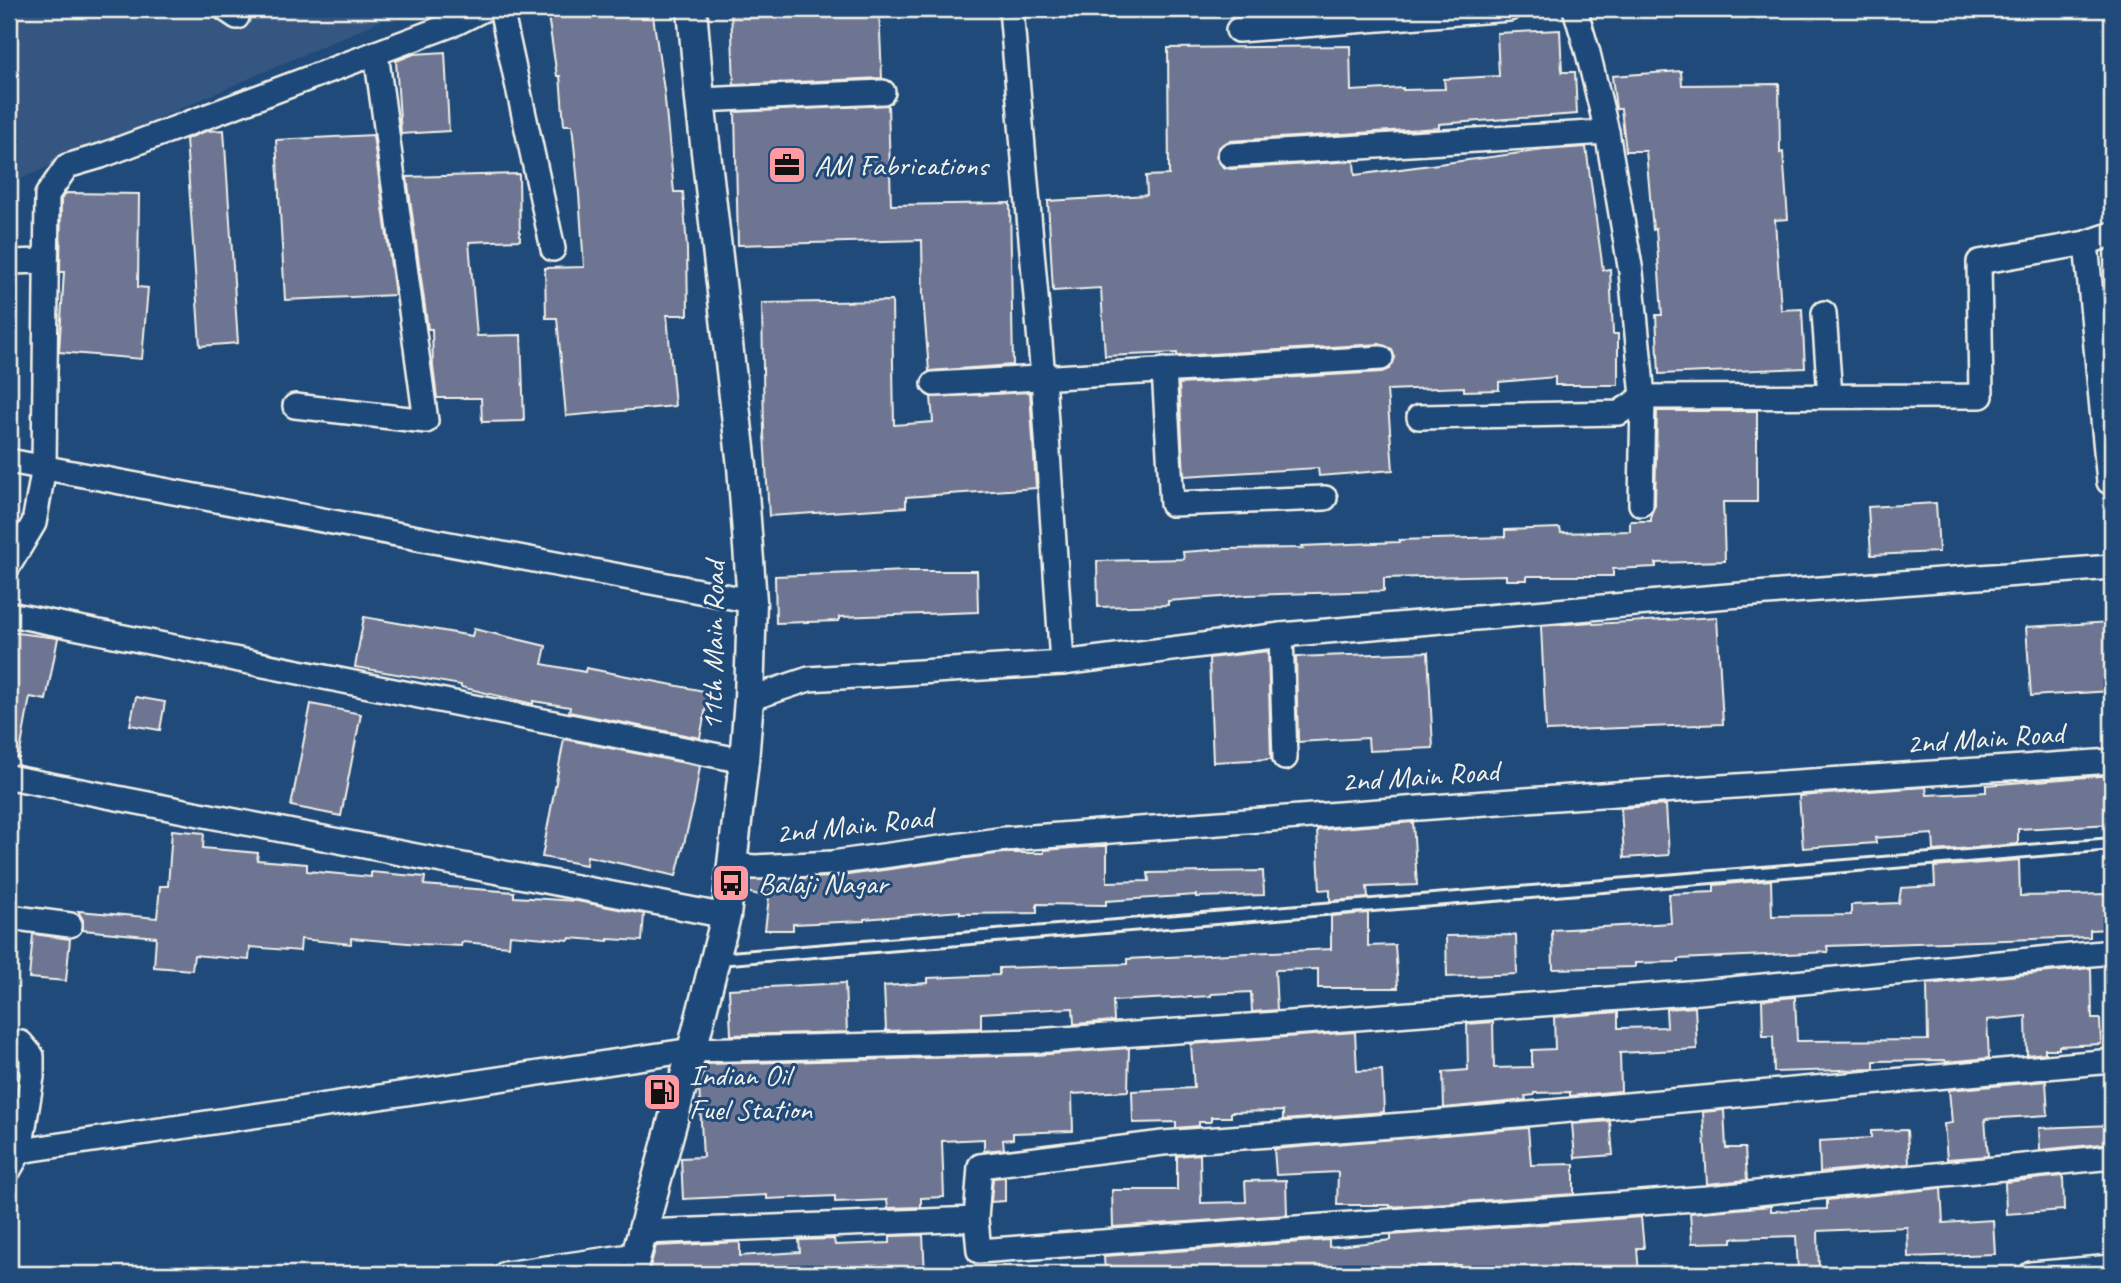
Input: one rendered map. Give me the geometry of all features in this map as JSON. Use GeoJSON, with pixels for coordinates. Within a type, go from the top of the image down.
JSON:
{"type":"FeatureCollection","features":[{"type":"Feature","properties":{"kind":"street"},"geometry":{"type":"LineString","coordinates":[[9,565],[34,523],[44,467],[47,195],[67,166],[102,156],[456,23],[485,9]]}},
{"type":"Feature","properties":{"kind":"street"},"geometry":{"type":"LineString","coordinates":[[501,9],[552,249]]}},
{"type":"Feature","properties":{"kind":"street","name":"11th Main Road"},"geometry":{"type":"LineString","coordinates":[[637,1254],[726,916],[749,699],[752,601],[742,466],[692,9]]}},
{"type":"Feature","properties":{"kind":"street"},"geometry":{"type":"LineString","coordinates":[[1011,9],[1043,377],[1062,663]]}},
{"type":"Feature","properties":{"kind":"street"},"geometry":{"type":"LineString","coordinates":[[1238,30],[1509,9]]}},
{"type":"Feature","properties":{"kind":"street"},"geometry":{"type":"LineString","coordinates":[[1575,9],[1607,132],[1631,272],[1643,397],[1642,504]]}},
{"type":"Feature","properties":{"kind":"street"},"geometry":{"type":"LineString","coordinates":[[295,406],[426,421],[376,53]]}},
{"type":"Feature","properties":{"kind":"street"},"geometry":{"type":"LineString","coordinates":[[700,100],[883,92]]}},
{"type":"Feature","properties":{"kind":"street"},"geometry":{"type":"LineString","coordinates":[[1230,155],[1607,132]]}},
{"type":"Feature","properties":{"kind":"street"},"geometry":{"type":"LineString","coordinates":[[1419,417],[1619,413],[1643,397],[1981,396],[1979,262],[2086,243],[2112,234]]}},
{"type":"Feature","properties":{"kind":"street"},"geometry":{"type":"LineString","coordinates":[[2086,243],[2109,482]]}},
{"type":"Feature","properties":{"kind":"street"},"geometry":{"type":"LineString","coordinates":[[9,262],[45,261]]}},
{"type":"Feature","properties":{"kind":"street"},"geometry":{"type":"LineString","coordinates":[[1824,313],[1830,396]]}},
{"type":"Feature","properties":{"kind":"street"},"geometry":{"type":"LineString","coordinates":[[934,384],[1381,358]]}},
{"type":"Feature","properties":{"kind":"street"},"geometry":{"type":"LineString","coordinates":[[1164,370],[1172,504],[1325,498]]}},
{"type":"Feature","properties":{"kind":"street"},"geometry":{"type":"LineString","coordinates":[[9,461],[752,601]]}},
{"type":"Feature","properties":{"kind":"street"},"geometry":{"type":"LineString","coordinates":[[749,699],[809,679],[1062,663],[1281,635],[1728,596],[2112,567]]}},
{"type":"Feature","properties":{"kind":"street"},"geometry":{"type":"LineString","coordinates":[[9,614],[744,761]]}},
{"type":"Feature","properties":{"kind":"street"},"geometry":{"type":"LineString","coordinates":[[1281,635],[1285,758]]}},
{"type":"Feature","properties":{"kind":"street","name":"2nd Main Road"},"geometry":{"type":"LineString","coordinates":[[733,864],[755,867],[832,863],[1005,839],[1512,801],[2112,761]]}},
{"type":"Feature","properties":{"kind":"street"},"geometry":{"type":"LineString","coordinates":[[9,778],[726,916]]}},
{"type":"Feature","properties":{"kind":"street"},"geometry":{"type":"LineString","coordinates":[[9,917],[70,925]]}},
{"type":"Feature","properties":{"kind":"street"},"geometry":{"type":"LineString","coordinates":[[9,1042],[20,1044],[32,1056],[32,1077],[15,1161],[692,1050],[1035,1041],[1700,992],[2112,952]]}},
{"type":"Feature","properties":{"kind":"street"},"geometry":{"type":"LineString","coordinates":[[2112,1060],[1418,1124],[1163,1143],[980,1166],[976,1219],[979,1251],[1709,1198],[2112,1157]]}},
{"type":"Feature","properties":{"kind":"street"},"geometry":{"type":"LineString","coordinates":[[505,1274],[637,1254],[976,1219]]}},
{"type":"Feature","properties":{"kind":"street"},"geometry":{"type":"LineString","coordinates":[[2031,1274],[2112,1267]]}},
{"type":"Feature","properties":{"kind":"lane"},"geometry":{"type":"LineString","coordinates":[[715,959],[2112,844]]}},
{"type":"Feature","properties":{"kind":"shaded area"},"geometry":{"type":"Polygon","coordinates":[[[9,9],[407,9],[9,184],[9,9]]]}},
{"type":"Feature","properties":{"kind":"building"},"geometry":{"type":"Polygon","coordinates":[[[547,9],[652,9],[664,90],[674,192],[683,192],[687,249],[688,315],[667,315],[675,406],[566,416],[557,318],[546,318],[545,268],[584,267],[572,125],[564,125],[560,76],[557,76],[547,9]]]}},
{"type":"Feature","properties":{"kind":"building"},"geometry":{"type":"Polygon","coordinates":[[[731,9],[879,9],[882,78],[734,85],[731,9]]]}},
{"type":"Feature","properties":{"kind":"building"},"geometry":{"type":"Polygon","coordinates":[[[1560,30],[1562,72],[1575,72],[1577,114],[1439,124],[1439,128],[1229,141],[1218,148],[1216,157],[1223,167],[1231,169],[1354,161],[1355,175],[1586,147],[1603,270],[1610,269],[1613,334],[1618,334],[1618,385],[1555,385],[1555,377],[1499,382],[1499,390],[1464,391],[1464,387],[1387,390],[1393,470],[1319,476],[1318,468],[1184,476],[1179,384],[1382,372],[1389,369],[1395,358],[1392,350],[1380,344],[1177,356],[1177,353],[1105,356],[1101,288],[1053,291],[1048,201],[1147,195],[1146,176],[1169,175],[1168,48],[1350,46],[1351,91],[1445,89],[1444,79],[1499,76],[1497,33],[1560,30]]]}},
{"type":"Feature","properties":{"kind":"building"},"geometry":{"type":"Polygon","coordinates":[[[445,52],[449,131],[401,134],[396,61],[414,54],[445,52]]]}},
{"type":"Feature","properties":{"kind":"building"},"geometry":{"type":"Polygon","coordinates":[[[1681,71],[1682,85],[1779,84],[1780,153],[1783,152],[1788,219],[1775,220],[1781,310],[1802,309],[1805,368],[1659,374],[1656,315],[1662,315],[1656,229],[1653,230],[1646,151],[1626,151],[1621,109],[1616,109],[1612,76],[1681,71]]]}},
{"type":"Feature","properties":{"kind":"building"},"geometry":{"type":"Polygon","coordinates":[[[888,105],[891,205],[1010,203],[1013,365],[929,371],[922,240],[738,245],[735,112],[888,105]]]}},
{"type":"Feature","properties":{"kind":"building"},"geometry":{"type":"Polygon","coordinates":[[[224,130],[238,343],[200,346],[186,139],[206,131],[224,130]]]}},
{"type":"Feature","properties":{"kind":"building"},"geometry":{"type":"Polygon","coordinates":[[[373,135],[395,295],[285,300],[276,140],[373,135]]]}},
{"type":"Feature","properties":{"kind":"building"},"geometry":{"type":"Polygon","coordinates":[[[519,174],[520,240],[469,242],[477,336],[521,335],[524,421],[482,422],[481,398],[437,398],[432,329],[428,329],[407,177],[519,174]]]}},
{"type":"Feature","properties":{"kind":"building"},"geometry":{"type":"Polygon","coordinates":[[[66,193],[139,194],[138,287],[148,288],[142,359],[59,352],[64,272],[60,272],[61,199],[66,193]]]}},
{"type":"Feature","properties":{"kind":"building"},"geometry":{"type":"Polygon","coordinates":[[[892,301],[894,425],[933,422],[931,397],[1030,392],[1036,488],[906,497],[906,507],[769,516],[764,434],[762,303],[892,301]]]}},
{"type":"Feature","properties":{"kind":"building"},"geometry":{"type":"Polygon","coordinates":[[[1657,411],[1757,411],[1757,502],[1723,502],[1725,561],[1656,563],[1656,567],[1613,569],[1613,576],[1527,576],[1527,580],[1506,580],[1506,575],[1384,578],[1384,591],[1247,595],[1168,601],[1168,605],[1098,607],[1097,561],[1184,559],[1183,552],[1226,549],[1303,548],[1302,546],[1399,540],[1505,537],[1505,530],[1560,528],[1561,533],[1630,531],[1630,521],[1651,521],[1655,505],[1657,411]]]}},
{"type":"Feature","properties":{"kind":"building"},"geometry":{"type":"Polygon","coordinates":[[[1936,503],[1939,552],[1871,555],[1868,507],[1936,503]]]}},
{"type":"Feature","properties":{"kind":"building"},"geometry":{"type":"Polygon","coordinates":[[[977,571],[978,612],[839,617],[839,621],[776,623],[775,576],[977,571]]]}},
{"type":"Feature","properties":{"kind":"building"},"geometry":{"type":"Polygon","coordinates":[[[364,617],[472,636],[474,629],[546,646],[542,664],[585,672],[586,668],[709,692],[700,738],[569,712],[570,707],[533,701],[533,704],[461,685],[355,667],[364,617]]]}},
{"type":"Feature","properties":{"kind":"building"},"geometry":{"type":"Polygon","coordinates":[[[1717,617],[1723,724],[1546,731],[1541,626],[1717,617]]]}},
{"type":"Feature","properties":{"kind":"building"},"geometry":{"type":"Polygon","coordinates":[[[2112,622],[2112,691],[2031,696],[2026,627],[2112,622]]]}},
{"type":"Feature","properties":{"kind":"building"},"geometry":{"type":"Polygon","coordinates":[[[9,632],[58,638],[46,700],[30,697],[19,758],[9,757],[9,632]]]}},
{"type":"Feature","properties":{"kind":"building"},"geometry":{"type":"Polygon","coordinates":[[[1268,651],[1271,759],[1213,762],[1209,658],[1268,651]]]}},
{"type":"Feature","properties":{"kind":"building"},"geometry":{"type":"Polygon","coordinates":[[[1428,652],[1433,748],[1369,751],[1368,738],[1298,742],[1296,657],[1428,652]]]}},
{"type":"Feature","properties":{"kind":"building"},"geometry":{"type":"Polygon","coordinates":[[[136,697],[165,702],[160,730],[130,725],[136,697]]]}},
{"type":"Feature","properties":{"kind":"building"},"geometry":{"type":"Polygon","coordinates":[[[311,704],[361,714],[341,816],[291,806],[311,704]]]}},
{"type":"Feature","properties":{"kind":"building"},"geometry":{"type":"Polygon","coordinates":[[[564,739],[700,766],[676,876],[587,856],[586,865],[542,857],[564,739]]]}},
{"type":"Feature","properties":{"kind":"building"},"geometry":{"type":"Polygon","coordinates":[[[2112,775],[2112,824],[2018,829],[2018,844],[1934,851],[1933,834],[1875,838],[1876,843],[1803,848],[1799,796],[1926,787],[1927,795],[1986,792],[1986,785],[2112,775]]]}},
{"type":"Feature","properties":{"kind":"building"},"geometry":{"type":"Polygon","coordinates":[[[1666,805],[1669,855],[1624,858],[1621,808],[1666,805]]]}},
{"type":"Feature","properties":{"kind":"building"},"geometry":{"type":"Polygon","coordinates":[[[1413,822],[1417,885],[1367,887],[1368,898],[1330,901],[1330,889],[1320,890],[1317,830],[1413,822]]]}},
{"type":"Feature","properties":{"kind":"building"},"geometry":{"type":"Polygon","coordinates":[[[172,830],[204,833],[203,848],[258,853],[257,860],[307,864],[307,871],[371,877],[371,872],[425,877],[424,885],[514,892],[514,897],[577,901],[644,914],[642,941],[569,940],[510,935],[509,946],[462,942],[461,946],[351,938],[351,944],[301,939],[300,951],[250,947],[249,960],[194,955],[192,970],[154,967],[156,937],[83,930],[83,920],[78,911],[157,918],[160,886],[168,886],[172,830]]]}},
{"type":"Feature","properties":{"kind":"building"},"geometry":{"type":"Polygon","coordinates":[[[1107,846],[1107,882],[1149,881],[1148,873],[1263,871],[1264,895],[1196,895],[1106,901],[1106,905],[1037,904],[1037,913],[960,914],[960,911],[864,921],[793,924],[793,930],[765,930],[769,897],[746,892],[747,880],[834,877],[1003,853],[1044,853],[1044,850],[1107,846]]]}},
{"type":"Feature","properties":{"kind":"building"},"geometry":{"type":"Polygon","coordinates":[[[2019,860],[2020,896],[2108,894],[2109,929],[2090,930],[2090,937],[1827,946],[1828,952],[1679,959],[1679,962],[1635,963],[1635,967],[1553,969],[1552,930],[1671,923],[1669,894],[1714,892],[1714,885],[1771,880],[1772,916],[1851,915],[1851,905],[1899,903],[1901,888],[1935,886],[1934,867],[2019,860]]]}},
{"type":"Feature","properties":{"kind":"building"},"geometry":{"type":"Polygon","coordinates":[[[1368,913],[1368,946],[1395,945],[1398,988],[1318,988],[1318,969],[1275,970],[1277,1010],[1252,1012],[1251,992],[1211,994],[1113,1001],[1114,1021],[1074,1024],[1073,1008],[981,1013],[981,1028],[886,1031],[884,986],[928,983],[928,978],[999,975],[999,968],[1127,964],[1127,959],[1331,949],[1331,916],[1368,913]]]}},
{"type":"Feature","properties":{"kind":"building"},"geometry":{"type":"Polygon","coordinates":[[[33,934],[70,939],[66,981],[29,978],[33,934]]]}},
{"type":"Feature","properties":{"kind":"building"},"geometry":{"type":"Polygon","coordinates":[[[1516,935],[1517,974],[1447,977],[1446,936],[1516,935]]]}},
{"type":"Feature","properties":{"kind":"building"},"geometry":{"type":"Polygon","coordinates":[[[2091,968],[2092,1019],[2100,1019],[2101,1044],[2059,1046],[2059,1049],[2045,1049],[2045,1053],[2027,1055],[2026,1016],[1987,1020],[1989,1058],[1946,1062],[1874,1061],[1874,1069],[1774,1072],[1773,1036],[1763,1036],[1762,1000],[1795,997],[1797,1041],[1928,1040],[1927,984],[2091,968]]]}},
{"type":"Feature","properties":{"kind":"building"},"geometry":{"type":"Polygon","coordinates":[[[845,983],[847,1032],[731,1035],[729,989],[845,983]]]}},
{"type":"Feature","properties":{"kind":"building"},"geometry":{"type":"Polygon","coordinates":[[[1695,1007],[1697,1049],[1620,1053],[1621,1091],[1570,1096],[1570,1092],[1534,1093],[1525,1096],[1526,1100],[1444,1108],[1443,1072],[1468,1070],[1467,1024],[1493,1022],[1494,1068],[1532,1067],[1532,1050],[1555,1049],[1554,1017],[1618,1012],[1618,1028],[1667,1027],[1666,1009],[1695,1007]]]}},
{"type":"Feature","properties":{"kind":"building"},"geometry":{"type":"Polygon","coordinates":[[[1355,1032],[1357,1071],[1382,1070],[1384,1112],[1283,1120],[1283,1111],[1231,1112],[1231,1117],[1211,1117],[1211,1122],[1199,1122],[1199,1126],[1176,1128],[1176,1122],[1133,1123],[1132,1091],[1194,1088],[1191,1044],[1355,1032]]]}},
{"type":"Feature","properties":{"kind":"building"},"geometry":{"type":"Polygon","coordinates":[[[1129,1048],[1128,1091],[1072,1094],[1073,1131],[1013,1133],[1013,1139],[1003,1140],[1004,1149],[984,1151],[984,1139],[942,1141],[944,1197],[921,1198],[921,1207],[888,1208],[887,1200],[835,1202],[835,1196],[767,1199],[767,1195],[683,1199],[681,1158],[703,1157],[699,1086],[706,1064],[1036,1055],[1129,1048]]]}},
{"type":"Feature","properties":{"kind":"building"},"geometry":{"type":"Polygon","coordinates":[[[2046,1081],[2048,1115],[1985,1119],[1988,1156],[1947,1159],[1944,1124],[1952,1123],[1949,1090],[2046,1081]]]}},
{"type":"Feature","properties":{"kind":"building"},"geometry":{"type":"Polygon","coordinates":[[[1724,1110],[1726,1148],[1745,1148],[1747,1180],[1707,1184],[1703,1112],[1724,1110]]]}},
{"type":"Feature","properties":{"kind":"building"},"geometry":{"type":"Polygon","coordinates":[[[1610,1121],[1613,1155],[1575,1158],[1572,1124],[1610,1121]]]}},
{"type":"Feature","properties":{"kind":"building"},"geometry":{"type":"Polygon","coordinates":[[[2112,1125],[2112,1143],[2040,1150],[2039,1128],[2112,1125]]]}},
{"type":"Feature","properties":{"kind":"building"},"geometry":{"type":"Polygon","coordinates":[[[1528,1128],[1531,1165],[1574,1164],[1574,1194],[1390,1207],[1337,1205],[1338,1172],[1276,1175],[1274,1149],[1528,1128]]]}},
{"type":"Feature","properties":{"kind":"building"},"geometry":{"type":"Polygon","coordinates":[[[1907,1130],[1909,1164],[1820,1172],[1819,1141],[1871,1138],[1871,1131],[1907,1130]]]}},
{"type":"Feature","properties":{"kind":"building"},"geometry":{"type":"Polygon","coordinates":[[[1200,1154],[1201,1203],[1246,1202],[1245,1181],[1286,1180],[1287,1215],[1113,1227],[1112,1190],[1177,1190],[1177,1156],[1200,1154]]]}},
{"type":"Feature","properties":{"kind":"building"},"geometry":{"type":"Polygon","coordinates":[[[2063,1176],[2064,1210],[2006,1214],[2005,1182],[2063,1176]]]}},
{"type":"Feature","properties":{"kind":"building"},"geometry":{"type":"Polygon","coordinates":[[[1005,1177],[1005,1201],[991,1202],[993,1178],[1005,1177]]]}},
{"type":"Feature","properties":{"kind":"building"},"geometry":{"type":"Polygon","coordinates":[[[1941,1188],[1943,1223],[1993,1220],[1995,1254],[1908,1257],[1907,1227],[1818,1231],[1819,1270],[1798,1270],[1796,1236],[1732,1238],[1732,1242],[1692,1243],[1690,1213],[1771,1206],[1771,1211],[1827,1209],[1827,1200],[1941,1188]]]}},
{"type":"Feature","properties":{"kind":"building"},"geometry":{"type":"Polygon","coordinates":[[[1641,1217],[1644,1248],[1637,1248],[1639,1274],[1461,1274],[1460,1265],[1392,1269],[1392,1266],[1321,1274],[1105,1274],[1104,1256],[1329,1240],[1329,1247],[1391,1240],[1391,1235],[1641,1217]]]}},
{"type":"Feature","properties":{"kind":"building"},"geometry":{"type":"Polygon","coordinates":[[[923,1235],[925,1274],[648,1274],[656,1246],[740,1242],[740,1256],[800,1252],[799,1240],[834,1239],[835,1245],[890,1243],[890,1236],[923,1235]]]}},
{"type":"Feature","properties":{"kind":"place","name":"AM Fabrications"},"geometry":{"type":"Point","coordinates":[787,165]}},
{"type":"Feature","properties":{"kind":"place","name":"Balaji Nagar"},"geometry":{"type":"Point","coordinates":[731,883]}},
{"type":"Feature","properties":{"kind":"place","name":"Indian Oil Fuel Station"},"geometry":{"type":"Point","coordinates":[662,1092]}}]}
